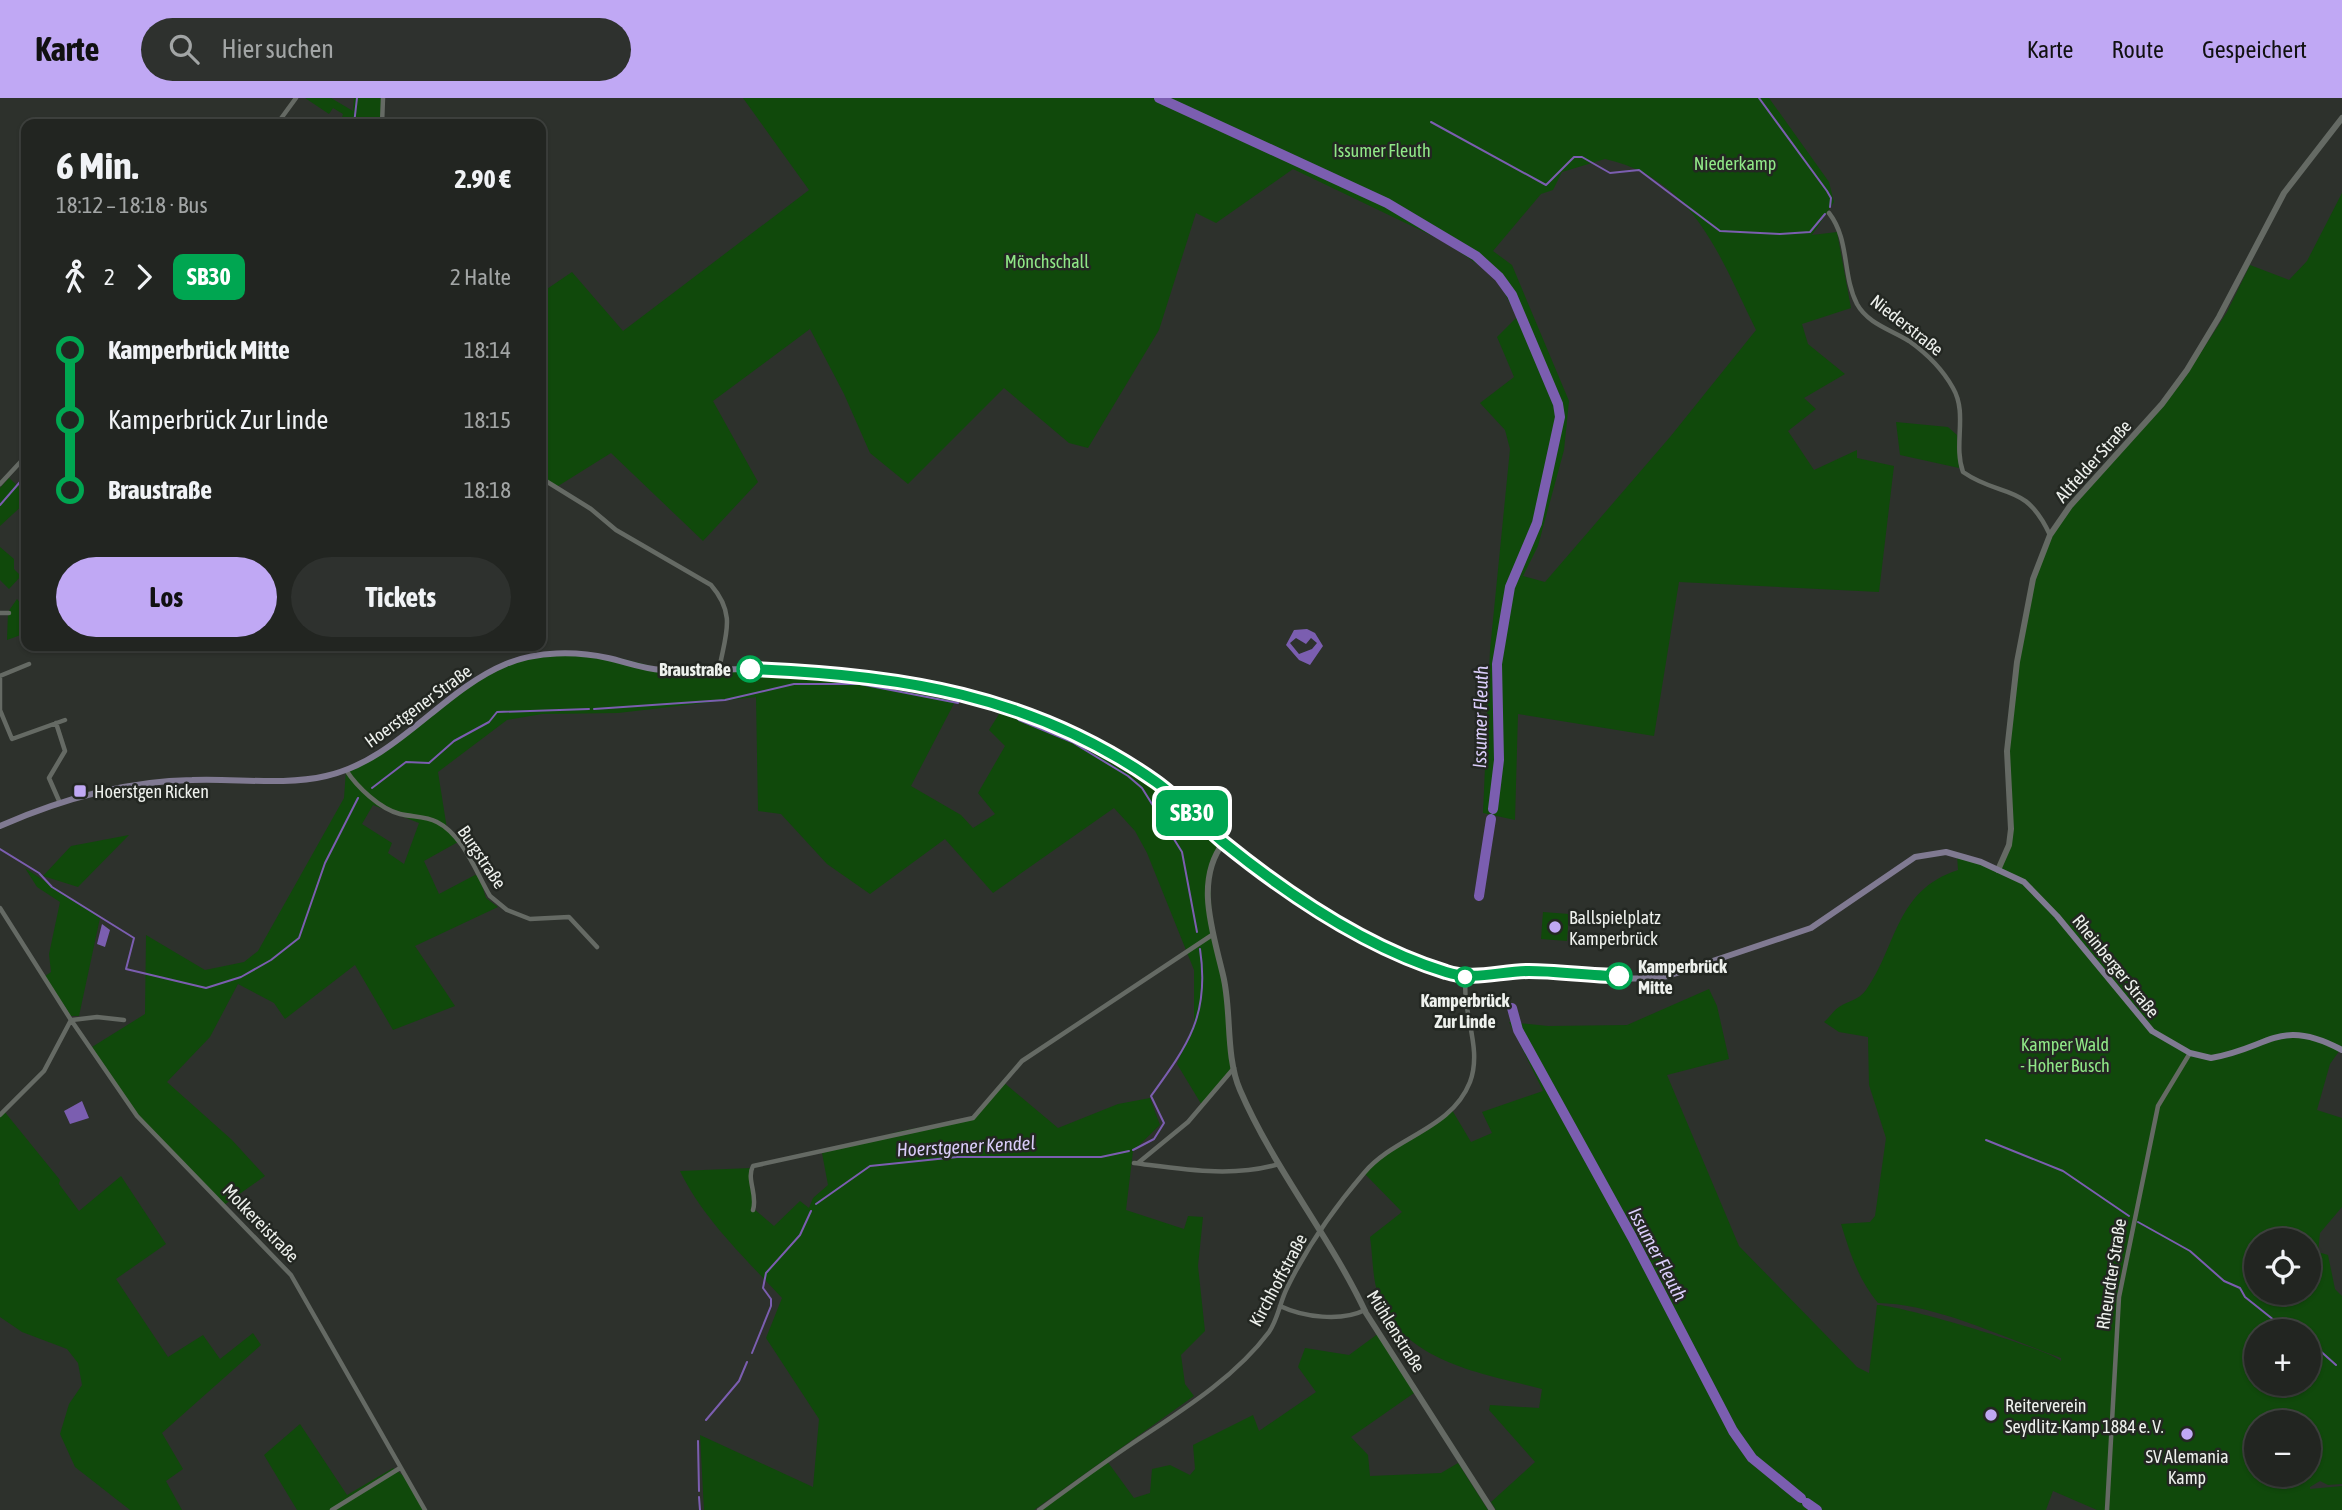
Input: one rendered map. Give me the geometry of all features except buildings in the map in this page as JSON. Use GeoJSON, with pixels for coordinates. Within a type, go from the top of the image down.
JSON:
{"type":"FeatureCollection","features":[{"type":"Feature","properties":{"kind":"main road","name":"Hoerstgener Straße"},"geometry":{"type":"LineString","coordinates":[[0,826],[60,803],[177,780],[304,779],[346,770],[380,752],[483,676],[519,659],[577,654],[603,657],[657,670],[860,676],[912,682],[995,702],[1067,731],[1127,763],[1164,788],[1224,842],[1341,927],[1442,971],[1466,977],[1527,971],[1646,978],[1668,976],[1811,928],[1903,864],[1927,853],[1960,855],[1998,870]]}},
{"type":"Feature","properties":{"kind":"main road","name":"Rheinberger Straße"},"geometry":{"type":"LineString","coordinates":[[1998,870],[2035,891],[2152,1031],[2190,1053],[2200,1057],[2222,1056],[2277,1035],[2300,1034],[2313,1036],[2342,1050]]}},
{"type":"Feature","properties":{"kind":"street"},"geometry":{"type":"LineString","coordinates":[[281,119],[296,98]]}},
{"type":"Feature","properties":{"kind":"street"},"geometry":{"type":"LineString","coordinates":[[382,119],[383,98]]}},
{"type":"Feature","properties":{"kind":"street","name":"Altfelder Straße"},"geometry":{"type":"LineString","coordinates":[[1998,870],[2009,845],[2011,829],[2007,751],[2017,662],[2033,579],[2050,535],[2070,506],[2162,404],[2187,370],[2220,317],[2284,194],[2342,118]]}},
{"type":"Feature","properties":{"kind":"street","name":"Niederstraße"},"geometry":{"type":"LineString","coordinates":[[1829,213],[1838,225],[1852,290],[1863,312],[1921,351],[1955,391],[1961,409],[1958,449],[1963,472],[2018,494],[2032,504],[2050,535]]}},
{"type":"Feature","properties":{"kind":"street"},"geometry":{"type":"LineString","coordinates":[[0,484],[21,461]]}},
{"type":"Feature","properties":{"kind":"street"},"geometry":{"type":"LineString","coordinates":[[546,481],[591,509],[616,530],[711,585],[723,599],[728,615],[719,670]]}},
{"type":"Feature","properties":{"kind":"street"},"geometry":{"type":"LineString","coordinates":[[0,613],[9,613]]}},
{"type":"Feature","properties":{"kind":"street"},"geometry":{"type":"LineString","coordinates":[[29,664],[0,676],[1,710],[12,739],[65,720]]}},
{"type":"Feature","properties":{"kind":"street"},"geometry":{"type":"LineString","coordinates":[[56,723],[65,751],[49,778],[60,803]]}},
{"type":"Feature","properties":{"kind":"street","name":"Burgstraße"},"geometry":{"type":"LineString","coordinates":[[346,770],[383,806],[396,813],[436,821],[447,829],[457,839],[490,897],[497,904],[530,919],[569,917],[597,947]]}},
{"type":"Feature","properties":{"kind":"street","name":"Mühlenstraße"},"geometry":{"type":"LineString","coordinates":[[1224,842],[1210,863],[1208,885],[1212,935],[1224,976],[1239,1088],[1279,1164],[1364,1310],[1492,1510]]}},
{"type":"Feature","properties":{"kind":"street","name":"Molkereistraße"},"geometry":{"type":"LineString","coordinates":[[0,908],[71,1020],[137,1116],[291,1275],[425,1510]]}},
{"type":"Feature","properties":{"kind":"street"},"geometry":{"type":"LineString","coordinates":[[753,1210],[755,1200],[750,1174],[753,1166],[901,1131],[973,1118],[1022,1061],[1212,935]]}},
{"type":"Feature","properties":{"kind":"street","name":"Kirchhoffstraße"},"geometry":{"type":"LineString","coordinates":[[1039,1510],[1196,1400],[1246,1358],[1272,1329],[1286,1291],[1319,1232],[1377,1160],[1445,1116],[1464,1094],[1474,1062],[1464,995],[1466,977]]}},
{"type":"Feature","properties":{"kind":"street"},"geometry":{"type":"LineString","coordinates":[[0,1115],[44,1071],[71,1020],[97,1017],[124,1020]]}},
{"type":"Feature","properties":{"kind":"street","name":"Rheurdter Straße"},"geometry":{"type":"LineString","coordinates":[[2107,1510],[2119,1297],[2158,1106],[2190,1053]]}},
{"type":"Feature","properties":{"kind":"street"},"geometry":{"type":"LineString","coordinates":[[1235,1067],[1188,1122],[1136,1163],[1191,1171],[1265,1168],[1279,1164]]}},
{"type":"Feature","properties":{"kind":"street"},"geometry":{"type":"LineString","coordinates":[[1280,1306],[1298,1313],[1329,1316],[1364,1310]]}},
{"type":"Feature","properties":{"kind":"street"},"geometry":{"type":"LineString","coordinates":[[332,1510],[400,1468]]}},
{"type":"Feature","properties":{"kind":"green space"},"geometry":{"type":"Polygon","coordinates":[[[305,98],[331,98],[353,111],[354,98],[383,98],[382,119],[342,119],[343,114],[333,108],[329,114],[305,98]]]}},
{"type":"Feature","properties":{"kind":"green space"},"geometry":{"type":"Polygon","coordinates":[[[743,98],[1769,98],[1829,182],[1834,202],[1812,235],[1837,232],[1851,308],[1802,324],[1808,344],[1845,374],[1804,398],[1816,409],[1788,431],[1814,470],[1857,450],[1857,458],[1894,466],[1879,592],[1679,582],[1654,736],[1518,714],[1515,820],[1483,813],[1490,650],[1510,449],[1505,430],[1480,403],[1514,377],[1497,337],[1517,317],[1496,277],[1445,242],[1293,169],[1216,223],[1196,213],[1159,330],[1088,448],[1069,443],[1004,388],[908,484],[870,453],[844,394],[810,329],[713,401],[758,482],[703,541],[611,453],[555,488],[546,482],[546,290],[572,272],[623,331],[809,190],[743,98]],[[1605,159],[1562,172],[1553,190],[1541,194],[1493,251],[1512,265],[1569,401],[1564,450],[1538,546],[1523,576],[1545,582],[1670,437],[1756,330],[1729,274],[1700,224],[1682,202],[1661,184],[1636,169],[1605,159]]]}},
{"type":"Feature","properties":{"kind":"green space","name":"Kamper Wald - Hoher Busch"},"geometry":{"type":"Polygon","coordinates":[[[2342,193],[2342,1047],[2330,1064],[2317,1110],[2342,1118],[2342,1207],[2321,1232],[2321,1228],[2244,1228],[2244,1305],[2321,1305],[2321,1253],[2328,1255],[2335,1289],[2342,1296],[2342,1484],[2328,1485],[2321,1482],[2321,1410],[2244,1410],[2244,1487],[2310,1489],[2342,1486],[2342,1510],[2097,1510],[2053,1491],[2046,1510],[1496,1510],[1491,1502],[1535,1462],[1489,1410],[1490,1405],[1539,1408],[1542,1389],[1448,1362],[1407,1337],[1391,1319],[1377,1290],[1370,1237],[1402,1212],[1364,1173],[1377,1159],[1452,1110],[1471,1142],[1492,1133],[1482,1112],[1543,1091],[1509,1022],[1548,1026],[1627,1025],[1709,989],[1717,1006],[1729,1059],[1667,1075],[1739,1246],[1857,1367],[1869,1373],[1877,1305],[1973,1328],[2030,1347],[2061,1361],[2061,1358],[1947,1316],[1923,1309],[1878,1303],[1871,1294],[1855,1265],[1841,1224],[1870,1222],[1875,1216],[1886,1138],[1869,1085],[1868,1037],[1839,1032],[1824,1022],[1837,1008],[1863,994],[1909,905],[1937,879],[1958,870],[1957,855],[1999,870],[2009,845],[2007,751],[2025,610],[2051,536],[2071,508],[2180,385],[2227,312],[2250,265],[2289,280],[2307,261],[2342,193]]]}},
{"type":"Feature","properties":{"kind":"green space"},"geometry":{"type":"Polygon","coordinates":[[[1896,422],[1948,427],[1957,435],[1959,468],[1900,455],[1896,422]]]}},
{"type":"Feature","properties":{"kind":"green space"},"geometry":{"type":"Polygon","coordinates":[[[9,478],[21,489],[21,507],[0,526],[0,488],[9,478]]]}},
{"type":"Feature","properties":{"kind":"green space"},"geometry":{"type":"Polygon","coordinates":[[[0,547],[14,559],[14,569],[21,576],[9,589],[0,580],[0,547]]]}},
{"type":"Feature","properties":{"kind":"green space"},"geometry":{"type":"Polygon","coordinates":[[[17,599],[21,604],[21,635],[7,640],[8,612],[17,599]]]}},
{"type":"Feature","properties":{"kind":"green space"},"geometry":{"type":"Polygon","coordinates":[[[532,656],[611,656],[660,668],[860,676],[960,692],[911,786],[961,815],[973,828],[995,814],[978,793],[1005,746],[989,730],[1004,706],[1127,763],[1157,783],[1224,842],[1210,863],[1212,935],[1224,976],[1235,1067],[1203,1107],[1177,1064],[1194,1023],[1194,970],[1147,853],[1135,831],[1114,808],[993,893],[945,839],[870,894],[827,864],[781,814],[758,811],[756,697],[618,713],[542,714],[507,720],[438,772],[447,829],[458,842],[424,861],[439,894],[475,875],[479,876],[486,898],[498,907],[415,946],[455,1006],[393,1030],[355,965],[285,1019],[274,1003],[238,984],[210,1037],[167,1082],[232,1140],[265,1176],[224,1205],[137,1116],[92,1047],[145,1014],[146,935],[205,970],[244,962],[258,951],[344,798],[346,770],[363,762],[483,676],[532,656]],[[373,805],[362,824],[392,843],[388,853],[404,864],[419,823],[373,805]]]}},
{"type":"Feature","properties":{"kind":"green space"},"geometry":{"type":"Polygon","coordinates":[[[129,835],[78,887],[43,876],[71,846],[129,835]]]}},
{"type":"Feature","properties":{"kind":"green space"},"geometry":{"type":"Polygon","coordinates":[[[25,868],[100,918],[79,1016],[71,1016],[45,976],[51,972],[49,954],[60,902],[37,887],[25,868]]]}},
{"type":"Feature","properties":{"kind":"green space","name":"Ballspielplatz Kamperbrück"},"geometry":{"type":"Polygon","coordinates":[[[1543,912],[1569,914],[1567,941],[1541,939],[1543,912]]]}},
{"type":"Feature","properties":{"kind":"green space"},"geometry":{"type":"Polygon","coordinates":[[[1002,1081],[1058,1128],[1118,1104],[1150,1098],[1160,1125],[1133,1151],[1126,1210],[1184,1229],[1188,1216],[1203,1217],[1198,1266],[1205,1331],[1181,1355],[1185,1384],[1194,1396],[1034,1510],[704,1510],[700,1435],[813,1487],[819,1419],[766,1338],[782,1298],[713,1222],[680,1171],[751,1168],[753,1208],[774,1226],[800,1201],[809,1208],[813,1198],[828,1185],[822,1153],[901,1131],[973,1118],[1002,1081]]]}},
{"type":"Feature","properties":{"kind":"green space"},"geometry":{"type":"Polygon","coordinates":[[[4,1111],[60,1180],[59,1184],[79,1211],[121,1176],[166,1244],[116,1279],[168,1357],[203,1335],[220,1359],[253,1333],[261,1345],[162,1433],[183,1469],[166,1481],[182,1510],[130,1510],[75,1467],[60,1434],[69,1404],[82,1385],[78,1363],[67,1349],[22,1332],[0,1317],[0,1115],[4,1111]]]}},
{"type":"Feature","properties":{"kind":"green space"},"geometry":{"type":"Polygon","coordinates":[[[1379,1333],[1417,1391],[1351,1437],[1368,1455],[1370,1476],[1441,1473],[1458,1463],[1488,1510],[1039,1510],[1107,1461],[1134,1498],[1150,1493],[1152,1469],[1170,1465],[1190,1475],[1195,1469],[1193,1445],[1253,1415],[1259,1431],[1316,1392],[1298,1367],[1305,1348],[1349,1355],[1379,1333]]]}},
{"type":"Feature","properties":{"kind":"green space"},"geometry":{"type":"Polygon","coordinates":[[[300,1424],[347,1495],[393,1468],[405,1477],[425,1510],[297,1510],[264,1455],[300,1424]]]}},
{"type":"Feature","properties":{"kind":"shaded area"},"geometry":{"type":"Polygon","coordinates":[[[1307,629],[1315,633],[1323,646],[1310,665],[1299,660],[1286,645],[1294,630],[1307,629]],[[1296,638],[1290,643],[1299,654],[1312,649],[1317,643],[1311,638],[1306,644],[1296,638]]]}},
{"type":"Feature","properties":{"kind":"shaded area"},"geometry":{"type":"Polygon","coordinates":[[[102,924],[110,930],[105,947],[97,944],[102,924]]]}},
{"type":"Feature","properties":{"kind":"shaded area"},"geometry":{"type":"Polygon","coordinates":[[[82,1101],[89,1118],[70,1124],[64,1111],[82,1101]]]}},
{"type":"Feature","properties":{"kind":"waterway","name":"Hoerstgener Kendel"},"geometry":{"type":"LineString","coordinates":[[355,119],[357,98]]}},
{"type":"Feature","properties":{"kind":"waterway","name":"Issumer Fleuth"},"geometry":{"type":"LineString","coordinates":[[1159,98],[1387,203],[1476,256],[1499,277],[1512,295],[1558,404],[1560,417],[1537,523],[1510,587],[1497,664],[1499,760],[1493,809]]}},
{"type":"Feature","properties":{"kind":"waterway"},"geometry":{"type":"LineString","coordinates":[[1759,98],[1827,191],[1831,198],[1830,207]]}},
{"type":"Feature","properties":{"kind":"waterway"},"geometry":{"type":"LineString","coordinates":[[1431,122],[1546,185],[1574,157],[1582,157],[1610,173],[1639,170],[1720,231],[1780,234],[1810,232],[1825,214]]}},
{"type":"Feature","properties":{"kind":"waterway","name":"Hoerstgener Kendel"},"geometry":{"type":"LineString","coordinates":[[0,505],[21,481]]}},
{"type":"Feature","properties":{"kind":"waterway","name":"Hoerstgener Kendel"},"geometry":{"type":"LineString","coordinates":[[594,709],[725,700],[794,684],[860,684],[958,703]]}},
{"type":"Feature","properties":{"kind":"waterway","name":"Hoerstgener Kendel"},"geometry":{"type":"LineString","coordinates":[[372,788],[406,762],[429,763],[454,741],[489,722],[497,712],[589,709]]}},
{"type":"Feature","properties":{"kind":"waterway","name":"Hoerstgener Kendel"},"geometry":{"type":"LineString","coordinates":[[1019,720],[1072,742],[1128,776],[1142,788],[1182,852],[1197,932]]}},
{"type":"Feature","properties":{"kind":"waterway","name":"Hoerstgener Kendel"},"geometry":{"type":"LineString","coordinates":[[0,849],[39,873],[52,887],[134,938],[126,969],[206,988],[241,977],[271,960],[299,938],[325,863],[358,798]]}},
{"type":"Feature","properties":{"kind":"waterway","name":"Issumer Fleuth"},"geometry":{"type":"LineString","coordinates":[[1479,896],[1491,819]]}},
{"type":"Feature","properties":{"kind":"waterway","name":"Hoerstgener Kendel"},"geometry":{"type":"LineString","coordinates":[[1133,1150],[1154,1139],[1164,1123],[1151,1096],[1176,1061],[1199,1011],[1202,993],[1200,949]]}},
{"type":"Feature","properties":{"kind":"waterway","name":"Issumer Fleuth"},"geometry":{"type":"LineString","coordinates":[[1512,1008],[1518,1030],[1632,1237],[1733,1431],[1752,1458],[1801,1498]]}},
{"type":"Feature","properties":{"kind":"waterway"},"geometry":{"type":"LineString","coordinates":[[1986,1140],[2063,1171],[2129,1216]]}},
{"type":"Feature","properties":{"kind":"waterway","name":"Hoerstgener Kendel"},"geometry":{"type":"LineString","coordinates":[[816,1204],[870,1166],[957,1157],[1101,1157],[1129,1151]]}},
{"type":"Feature","properties":{"kind":"waterway","name":"Hoerstgener Kendel"},"geometry":{"type":"LineString","coordinates":[[752,1353],[771,1306],[771,1299],[763,1288],[766,1273],[800,1235],[811,1211]]}},
{"type":"Feature","properties":{"kind":"waterway"},"geometry":{"type":"LineString","coordinates":[[2138,1222],[2190,1251],[2224,1281],[2240,1288],[2245,1297],[2273,1319]]}},
{"type":"Feature","properties":{"kind":"waterway"},"geometry":{"type":"LineString","coordinates":[[2321,1352],[2336,1365]]}},
{"type":"Feature","properties":{"kind":"waterway","name":"Hoerstgener Kendel"},"geometry":{"type":"LineString","coordinates":[[706,1420],[739,1381],[747,1362]]}},
{"type":"Feature","properties":{"kind":"waterway","name":"Hoerstgener Kendel"},"geometry":{"type":"LineString","coordinates":[[698,1441],[699,1491]]}},
{"type":"Feature","properties":{"kind":"waterway","name":"Hoerstgener Kendel"},"geometry":{"type":"LineString","coordinates":[[699,1497],[700,1510]]}},
{"type":"Feature","properties":{"kind":"waterway","name":"Issumer Fleuth"},"geometry":{"type":"LineString","coordinates":[[1807,1503],[1817,1510]]}},
{"type":"Feature","properties":{"kind":"bus line","name":"SB30"},"geometry":{"type":"LineString","coordinates":[[750,669],[912,682],[960,692],[1036,717],[1127,763],[1157,783],[1224,842],[1341,927],[1442,971],[1466,977],[1527,971],[1619,976]]}},
{"type":"Feature","properties":{"kind":"place","name":"Braustraße"},"geometry":{"type":"Point","coordinates":[750,669]}},
{"type":"Feature","properties":{"kind":"place","name":"Hoerstgen Ricken"},"geometry":{"type":"Point","coordinates":[80,791]}},
{"type":"Feature","properties":{"kind":"place","name":"Ballspielplatz Kamperbrück"},"geometry":{"type":"Point","coordinates":[1555,927]}},
{"type":"Feature","properties":{"kind":"place","name":"Kamperbrück Mitte"},"geometry":{"type":"Point","coordinates":[1619,976]}},
{"type":"Feature","properties":{"kind":"place","name":"Kamperbrück Zur Linde"},"geometry":{"type":"Point","coordinates":[1465,977]}},
{"type":"Feature","properties":{"kind":"place","name":"Reiterverein Seydlitz-Kamp 1884 e. V."},"geometry":{"type":"Point","coordinates":[1991,1415]}},
{"type":"Feature","properties":{"kind":"place","name":"SV Alemania Kamp"},"geometry":{"type":"Point","coordinates":[2187,1434]}},
{"type":"Feature","properties":{"kind":"park label","name":"Niederkamp"},"geometry":{"type":"Point","coordinates":[1735,163]}},
{"type":"Feature","properties":{"kind":"park label","name":"Mönchschall"},"geometry":{"type":"Point","coordinates":[1047,261]}}]}
